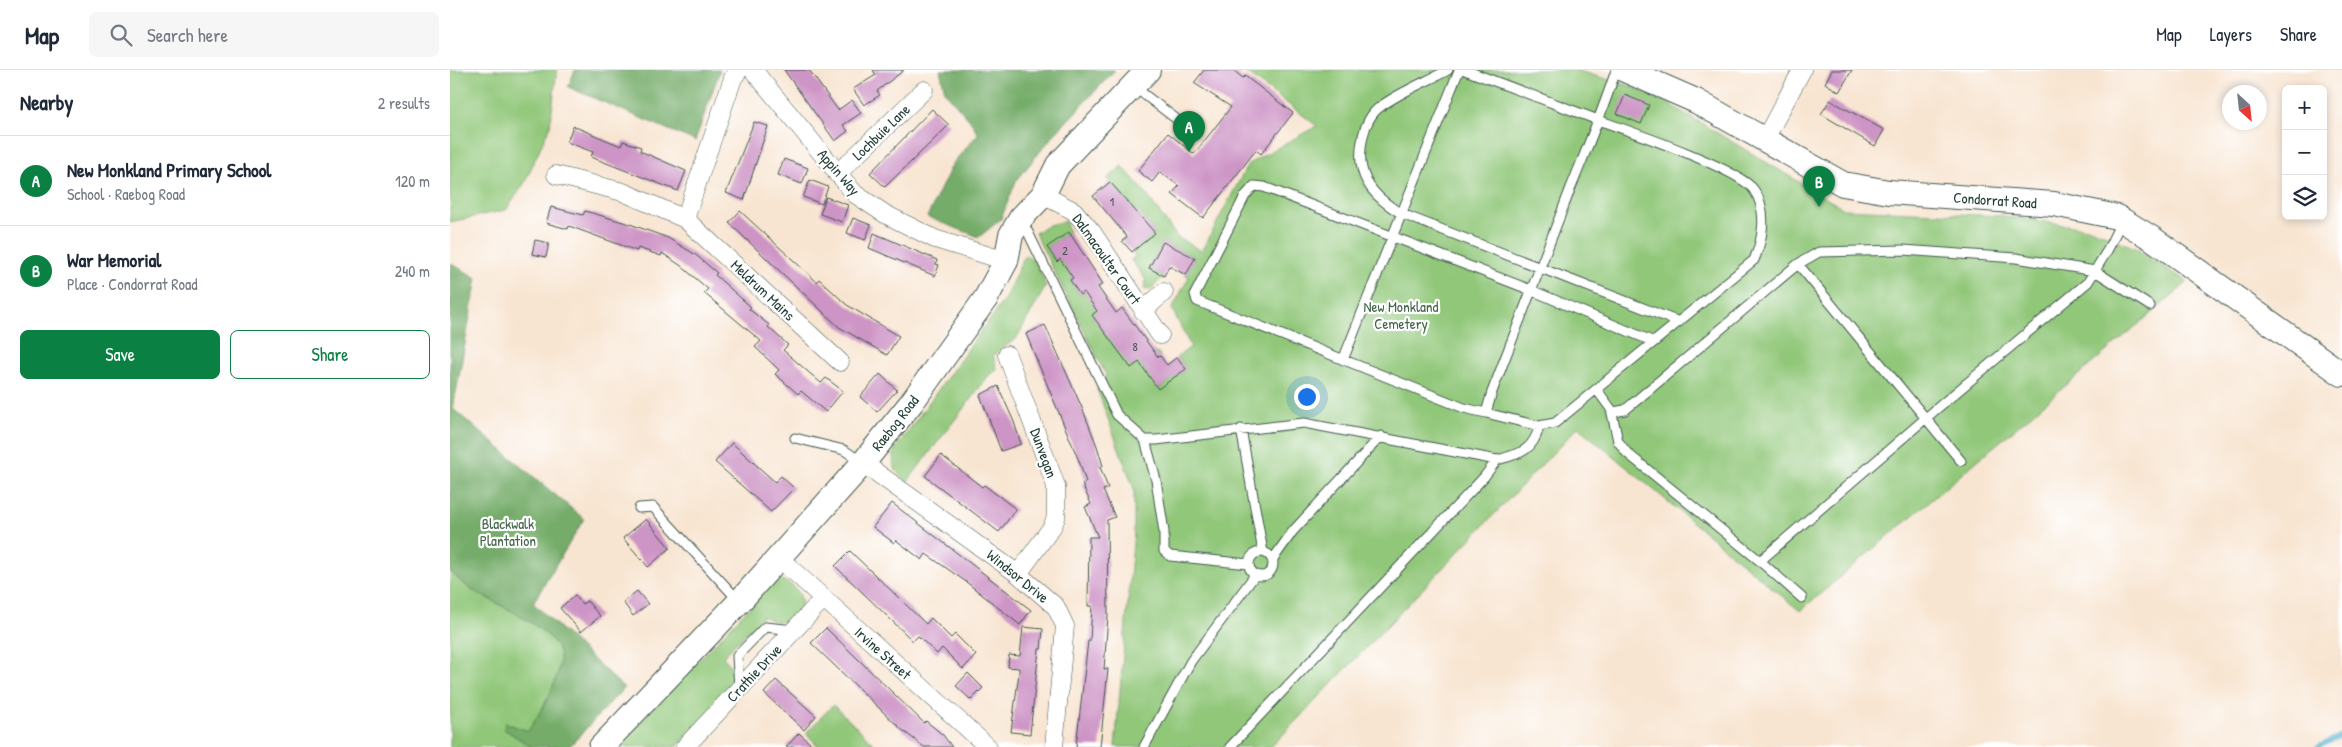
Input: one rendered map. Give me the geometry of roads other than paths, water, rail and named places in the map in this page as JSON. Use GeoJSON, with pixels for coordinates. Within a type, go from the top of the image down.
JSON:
{"type":"FeatureCollection","features":[{"type":"Feature","properties":{"kind":"main road","name":"Condorrat Road"},"geometry":{"type":"LineString","coordinates":[[1625,70],[1696,101],[1843,184],[1889,192],[2054,204],[2122,219],[2342,374]]}},
{"type":"Feature","properties":{"kind":"main road","name":"Raebog Road"},"geometry":{"type":"LineString","coordinates":[[601,747],[740,601],[864,463],[912,402],[981,306],[1006,261],[1011,236],[1021,218],[1042,195],[1058,165],[1140,78]]}},
{"type":"Feature","properties":{"kind":"street"},"geometry":{"type":"LineString","coordinates":[[685,219],[734,78],[739,70]]}},
{"type":"Feature","properties":{"kind":"street","name":"Appin Way"},"geometry":{"type":"LineString","coordinates":[[753,70],[855,194],[885,214],[935,239],[1006,261]]}},
{"type":"Feature","properties":{"kind":"street"},"geometry":{"type":"LineString","coordinates":[[1765,139],[1802,70]]}},
{"type":"Feature","properties":{"kind":"street","name":"Lochbuie Lane"},"geometry":{"type":"LineString","coordinates":[[837,174],[924,90]]}},
{"type":"Feature","properties":{"kind":"street","name":"Meldrum Mains"},"geometry":{"type":"LineString","coordinates":[[556,175],[623,192],[685,219],[840,362]]}},
{"type":"Feature","properties":{"kind":"street","name":"Dalmacoulter Court"},"geometry":{"type":"LineString","coordinates":[[1042,195],[1074,211],[1092,232],[1160,335]]}},
{"type":"Feature","properties":{"kind":"street","name":"Dalmacoulter Court"},"geometry":{"type":"LineString","coordinates":[[1144,311],[1164,292]]}},
{"type":"Feature","properties":{"kind":"street","name":"Dunvegan"},"geometry":{"type":"LineString","coordinates":[[1007,355],[1056,486],[1056,518],[1052,527],[1018,574]]}},
{"type":"Feature","properties":{"kind":"street","name":"Windsor Drive"},"geometry":{"type":"LineString","coordinates":[[864,463],[1018,574],[1056,607],[1065,626],[1054,747]]}},
{"type":"Feature","properties":{"kind":"street","name":"Irvine Street"},"geometry":{"type":"LineString","coordinates":[[779,558],[988,747]]}},
{"type":"Feature","properties":{"kind":"street","name":"Crathie Drive"},"geometry":{"type":"LineString","coordinates":[[685,747],[823,599]]}},
{"type":"Feature","properties":{"kind":"lane"},"geometry":{"type":"LineString","coordinates":[[1448,70],[1379,107],[1370,119],[1364,132],[1360,161],[1368,183],[1385,204],[1402,214],[1540,266],[1679,322]]}},
{"type":"Feature","properties":{"kind":"lane"},"geometry":{"type":"LineString","coordinates":[[1344,360],[1459,70]]}},
{"type":"Feature","properties":{"kind":"lane"},"geometry":{"type":"LineString","coordinates":[[1465,70],[1726,170],[1753,189],[1761,205],[1762,233],[1754,260],[1597,390],[1555,423],[1539,426],[1464,408],[1197,301],[1194,294],[1245,196],[1254,186],[1264,187],[1531,290],[1654,342]]}},
{"type":"Feature","properties":{"kind":"lane"},"geometry":{"type":"LineString","coordinates":[[1486,413],[1540,266],[1616,70]]}},
{"type":"Feature","properties":{"kind":"lane"},"geometry":{"type":"LineString","coordinates":[[1140,78],[1175,118]]}},
{"type":"Feature","properties":{"kind":"lane"},"geometry":{"type":"LineString","coordinates":[[1021,218],[1117,415],[1145,440],[1156,480],[1164,532],[1164,552],[1170,556],[1249,564]]}},
{"type":"Feature","properties":{"kind":"lane"},"geometry":{"type":"LineString","coordinates":[[1760,561],[1925,418],[2088,282],[2122,219]]}},
{"type":"Feature","properties":{"kind":"lane"},"geometry":{"type":"LineString","coordinates":[[1613,412],[1625,410],[1798,264],[1819,252],[1903,250],[2007,257],[2095,271],[2150,306]]}},
{"type":"Feature","properties":{"kind":"lane"},"geometry":{"type":"LineString","coordinates":[[1798,264],[1961,461]]}},
{"type":"Feature","properties":{"kind":"lane"},"geometry":{"type":"LineString","coordinates":[[1597,390],[1613,412],[1618,441],[1627,453],[1760,561],[1802,598]]}},
{"type":"Feature","properties":{"kind":"lane"},"geometry":{"type":"LineString","coordinates":[[1145,440],[1304,422],[1497,460],[1526,450],[1536,441],[1539,426]]}},
{"type":"Feature","properties":{"kind":"lane"},"geometry":{"type":"LineString","coordinates":[[1241,429],[1263,552],[1273,559]]}},
{"type":"Feature","properties":{"kind":"lane"},"geometry":{"type":"LineString","coordinates":[[1263,552],[1254,554],[1249,564],[1251,571],[1261,577],[1269,574],[1273,567],[1273,559],[1293,531],[1381,436]]}},
{"type":"Feature","properties":{"kind":"lane"},"geometry":{"type":"LineString","coordinates":[[795,438],[844,450],[864,463]]}},
{"type":"Feature","properties":{"kind":"lane"},"geometry":{"type":"LineString","coordinates":[[1230,747],[1484,477],[1497,460]]}},
{"type":"Feature","properties":{"kind":"lane"},"geometry":{"type":"LineString","coordinates":[[639,508],[653,507],[740,601]]}},
{"type":"Feature","properties":{"kind":"lane"},"geometry":{"type":"LineString","coordinates":[[1144,747],[1191,661],[1255,575]]}},
{"type":"Feature","properties":{"kind":"lane"},"geometry":{"type":"LineString","coordinates":[[739,690],[737,656],[765,627],[795,630]]}},
{"type":"Feature","properties":{"kind":"waterway"},"geometry":{"type":"LineString","coordinates":[[2318,747],[2342,735]]}},
{"type":"Feature","properties":{"kind":"place","name":"New Monkland Primary School"},"geometry":{"type":"Point","coordinates":[1189,152]}},
{"type":"Feature","properties":{"kind":"place","name":"War Memorial"},"geometry":{"type":"Point","coordinates":[1819,207]}},
{"type":"Feature","properties":{"kind":"park label","name":"New Monkland Cemetery"},"geometry":{"type":"Point","coordinates":[1401,314]}},
{"type":"Feature","properties":{"kind":"park label","name":"Blackwalk Plantation"},"geometry":{"type":"Point","coordinates":[508,532]}}]}
